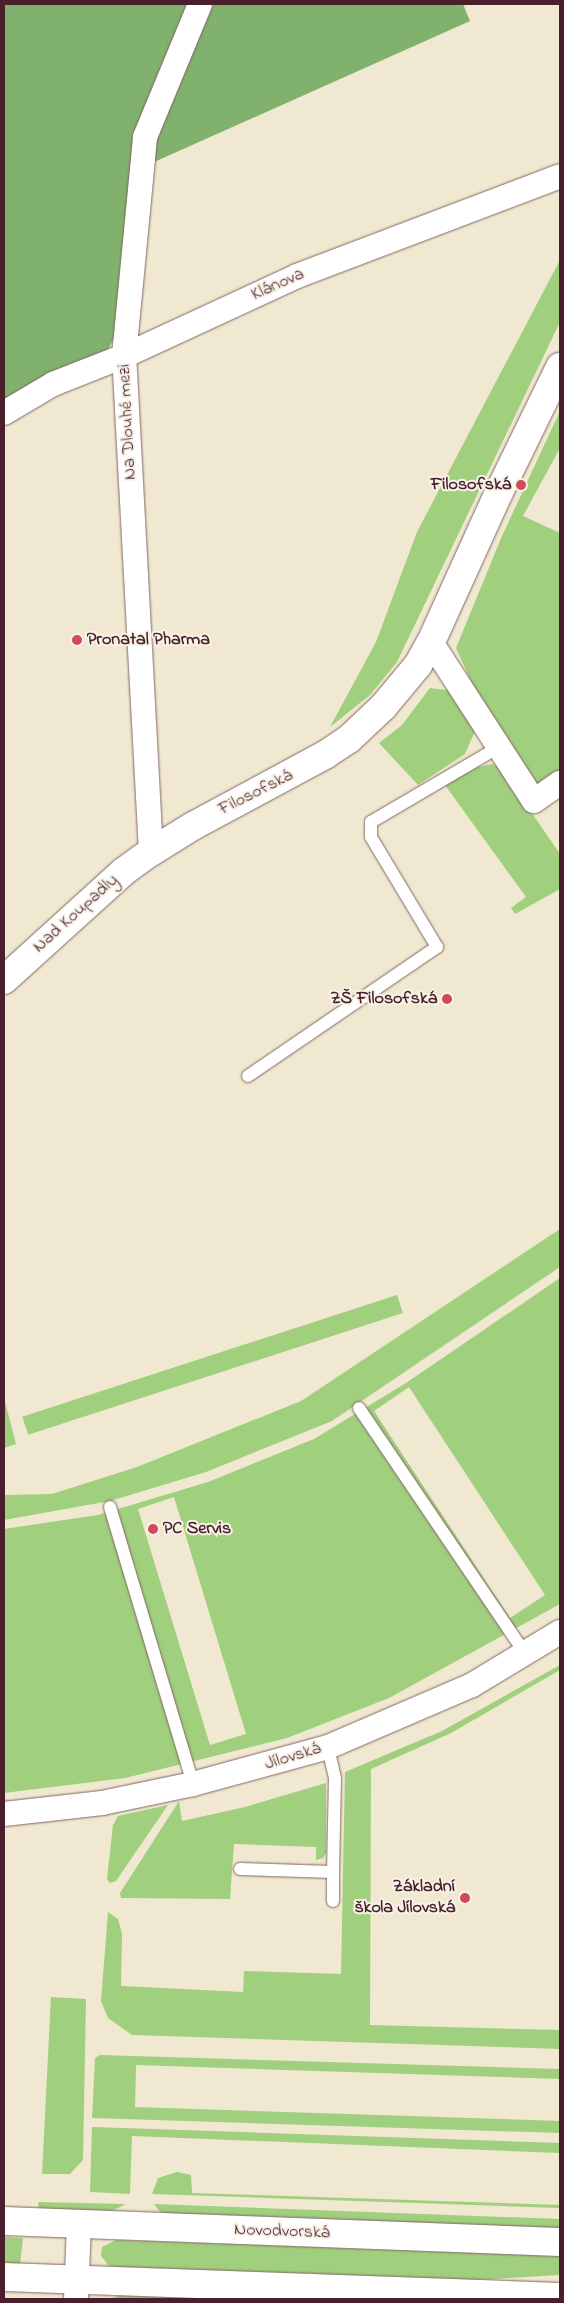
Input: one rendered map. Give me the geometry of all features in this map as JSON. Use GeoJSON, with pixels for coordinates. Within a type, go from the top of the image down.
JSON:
{"type":"FeatureCollection","features":[{"type":"Feature","properties":{"kind":"main road","name":"Filosofská"},"geometry":{"type":"LineString","coordinates":[[151,852],[193,826],[301,770],[349,739],[399,689],[431,642],[500,490],[560,367]]}},
{"type":"Feature","properties":{"kind":"main road","name":"Nad Koupadly"},"geometry":{"type":"LineString","coordinates":[[4,980],[123,872],[151,852]]}},
{"type":"Feature","properties":{"kind":"main road","name":"Novodvorská"},"geometry":{"type":"LineString","coordinates":[[4,2221],[560,2242]]}},
{"type":"Feature","properties":{"kind":"main road"},"geometry":{"type":"LineString","coordinates":[[4,2277],[76,2289],[560,2297]]}},
{"type":"Feature","properties":{"kind":"street","name":"Na Dlouhé mezi"},"geometry":{"type":"LineString","coordinates":[[151,852],[124,356],[145,137],[200,4]]}},
{"type":"Feature","properties":{"kind":"street","name":"Klánova"},"geometry":{"type":"LineString","coordinates":[[4,413],[53,384],[124,356],[297,276],[560,176]]}},
{"type":"Feature","properties":{"kind":"street"},"geometry":{"type":"LineString","coordinates":[[431,642],[534,801],[560,783]]}},
{"type":"Feature","properties":{"kind":"street","name":"Jílovská"},"geometry":{"type":"LineString","coordinates":[[4,1814],[102,1803],[194,1784],[328,1747],[472,1685],[560,1632]]}},
{"type":"Feature","properties":{"kind":"street"},"geometry":{"type":"LineString","coordinates":[[76,2289],[79,2224]]}},
{"type":"Feature","properties":{"kind":"lane"},"geometry":{"type":"LineString","coordinates":[[248,1076],[437,947],[371,837],[371,822],[499,747]]}},
{"type":"Feature","properties":{"kind":"lane"},"geometry":{"type":"LineString","coordinates":[[359,1408],[525,1654]]}},
{"type":"Feature","properties":{"kind":"lane"},"geometry":{"type":"LineString","coordinates":[[110,1507],[194,1784]]}},
{"type":"Feature","properties":{"kind":"lane"},"geometry":{"type":"LineString","coordinates":[[328,1747],[335,1778],[333,1901]]}},
{"type":"Feature","properties":{"kind":"lane"},"geometry":{"type":"LineString","coordinates":[[240,1869],[333,1872]]}},
{"type":"Feature","properties":{"kind":"green space"},"geometry":{"type":"Polygon","coordinates":[[[4,4],[191,4],[135,139],[120,328],[107,351],[4,402],[4,4]]]}},
{"type":"Feature","properties":{"kind":"green space"},"geometry":{"type":"Polygon","coordinates":[[[212,4],[463,4],[470,21],[152,163],[157,135],[212,4]]]}},
{"type":"Feature","properties":{"kind":"green space"},"geometry":{"type":"Polygon","coordinates":[[[560,260],[560,322],[397,662],[370,695],[330,727],[376,642],[417,532],[560,260]]]}},
{"type":"Feature","properties":{"kind":"green space"},"geometry":{"type":"Polygon","coordinates":[[[560,411],[560,448],[523,516],[560,533],[560,771],[536,788],[483,708],[456,648],[502,536],[560,411]]]}},
{"type":"Feature","properties":{"kind":"green space"},"geometry":{"type":"Polygon","coordinates":[[[430,688],[454,691],[476,729],[465,754],[418,785],[379,743],[402,725],[430,688]]]}},
{"type":"Feature","properties":{"kind":"green space"},"geometry":{"type":"Polygon","coordinates":[[[492,764],[501,768],[560,854],[560,889],[515,914],[511,908],[526,897],[445,785],[478,767],[492,764]]]}},
{"type":"Feature","properties":{"kind":"green space"},"geometry":{"type":"Polygon","coordinates":[[[560,1229],[560,1267],[332,1421],[206,1472],[110,1501],[4,1520],[4,1495],[52,1494],[137,1467],[301,1401],[560,1229]]]}},
{"type":"Feature","properties":{"kind":"green space"},"geometry":{"type":"Polygon","coordinates":[[[560,1278],[560,1604],[389,1698],[287,1738],[125,1778],[4,1793],[4,1529],[98,1515],[208,1482],[314,1439],[406,1383],[560,1278]],[[409,1387],[374,1411],[510,1618],[545,1595],[409,1387]],[[174,1497],[138,1509],[210,1745],[246,1734],[174,1497]]]}},
{"type":"Feature","properties":{"kind":"green space"},"geometry":{"type":"Polygon","coordinates":[[[397,1295],[403,1313],[28,1435],[22,1417],[397,1295]]]}},
{"type":"Feature","properties":{"kind":"green space"},"geometry":{"type":"Polygon","coordinates":[[[4,1398],[16,1444],[4,1448],[4,1398]]]}},
{"type":"Feature","properties":{"kind":"green space"},"geometry":{"type":"Polygon","coordinates":[[[560,1665],[560,1670],[451,1733],[371,1769],[370,2025],[560,2030],[560,2049],[132,2035],[108,2018],[101,2001],[108,1912],[118,1919],[122,1934],[121,1986],[243,1992],[244,1971],[341,1974],[345,1772],[442,1731],[560,1665]]]}},
{"type":"Feature","properties":{"kind":"green space"},"geometry":{"type":"Polygon","coordinates":[[[326,1783],[326,1853],[323,1858],[316,1860],[316,1847],[234,1844],[230,1899],[121,1898],[120,1893],[179,1801],[182,1821],[245,1807],[326,1783]]]}},
{"type":"Feature","properties":{"kind":"green space"},"geometry":{"type":"Polygon","coordinates":[[[168,1805],[116,1881],[110,1883],[107,1879],[113,1825],[118,1816],[168,1805]]]}},
{"type":"Feature","properties":{"kind":"green space"},"geometry":{"type":"Polygon","coordinates":[[[51,1997],[86,1999],[83,2160],[70,2174],[42,2174],[51,1997]]]}},
{"type":"Feature","properties":{"kind":"green space"},"geometry":{"type":"Polygon","coordinates":[[[100,2055],[560,2069],[560,2079],[136,2065],[135,2107],[560,2121],[560,2133],[92,2118],[95,2058],[100,2055]]]}},
{"type":"Feature","properties":{"kind":"green space"},"geometry":{"type":"Polygon","coordinates":[[[92,2127],[560,2143],[560,2153],[132,2136],[130,2194],[90,2192],[92,2127]]]}},
{"type":"Feature","properties":{"kind":"green space"},"geometry":{"type":"Polygon","coordinates":[[[177,2172],[191,2175],[192,2193],[560,2205],[560,2208],[152,2194],[158,2178],[177,2172]]]}},
{"type":"Feature","properties":{"kind":"green space"},"geometry":{"type":"Polygon","coordinates":[[[38,2202],[126,2204],[112,2211],[39,2210],[38,2202]]]}},
{"type":"Feature","properties":{"kind":"green space"},"geometry":{"type":"Polygon","coordinates":[[[154,2204],[560,2219],[560,2230],[169,2215],[159,2211],[154,2204]]]}},
{"type":"Feature","properties":{"kind":"green space"},"geometry":{"type":"Polygon","coordinates":[[[4,2237],[23,2238],[20,2265],[4,2265],[4,2237]]]}},
{"type":"Feature","properties":{"kind":"green space"},"geometry":{"type":"Polygon","coordinates":[[[116,2240],[560,2255],[560,2275],[458,2281],[118,2268],[108,2265],[101,2256],[102,2247],[116,2240]]]}},
{"type":"Feature","properties":{"kind":"green space"},"geometry":{"type":"Polygon","coordinates":[[[128,2293],[228,2299],[109,2299],[128,2293]]]}},
{"type":"Feature","properties":{"kind":"place","name":"Filosofská"},"geometry":{"type":"Point","coordinates":[521,485]}},
{"type":"Feature","properties":{"kind":"place","name":"Pronatal Pharma"},"geometry":{"type":"Point","coordinates":[77,640]}},
{"type":"Feature","properties":{"kind":"place","name":"ZŠ Filosofská"},"geometry":{"type":"Point","coordinates":[447,999]}},
{"type":"Feature","properties":{"kind":"place","name":"PC Servis"},"geometry":{"type":"Point","coordinates":[153,1529]}},
{"type":"Feature","properties":{"kind":"place","name":"Základní škola Jílovská"},"geometry":{"type":"Point","coordinates":[465,1898]}}]}
